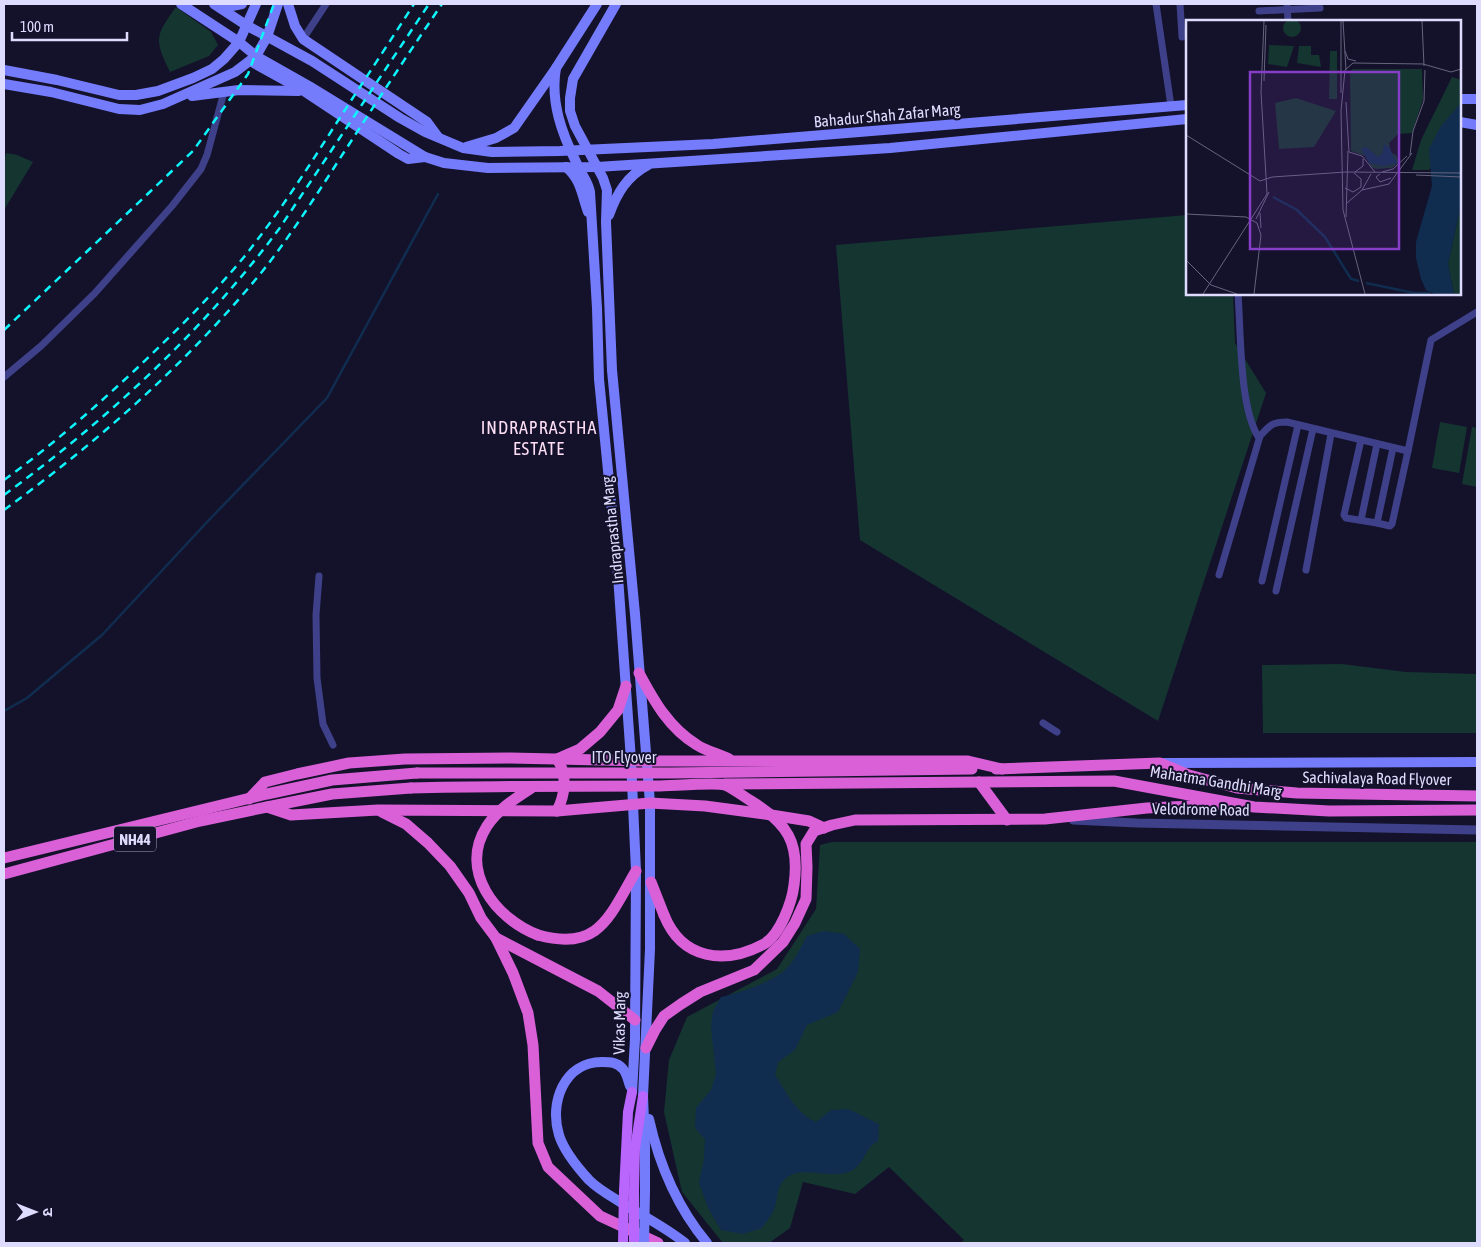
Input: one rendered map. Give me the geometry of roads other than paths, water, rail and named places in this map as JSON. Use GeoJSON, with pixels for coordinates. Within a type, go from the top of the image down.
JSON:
{"type":"FeatureCollection","features":[{"type":"Feature","properties":{"kind":"highway"},"geometry":{"type":"LineString","coordinates":[[639,673],[669,722],[697,745],[734,761]]}},
{"type":"Feature","properties":{"kind":"highway"},"geometry":{"type":"LineString","coordinates":[[557,759],[580,749],[600,732],[618,710],[626,686]]}},
{"type":"Feature","properties":{"kind":"highway"},"geometry":{"type":"LineString","coordinates":[[249,798],[265,782],[349,763],[405,759],[968,761],[1002,769]]}},
{"type":"Feature","properties":{"kind":"highway"},"geometry":{"type":"LineString","coordinates":[[557,759],[565,780],[564,798],[557,811]]}},
{"type":"Feature","properties":{"kind":"highway","name":"Mahatma Gandhi Marg"},"geometry":{"type":"LineString","coordinates":[[1002,769],[1160,763]]}},
{"type":"Feature","properties":{"kind":"highway","name":"Sachivalaya Road Flyover"},"geometry":{"type":"LineString","coordinates":[[1160,763],[1189,775],[1236,788],[1297,793],[1477,796]]}},
{"type":"Feature","properties":{"kind":"highway","name":"ITO Flyover"},"geometry":{"type":"LineString","coordinates":[[249,798],[332,780],[417,773],[671,773],[1002,769]]}},
{"type":"Feature","properties":{"kind":"highway","name":"Mahatma Gandhi Marg"},"geometry":{"type":"LineString","coordinates":[[975,782],[1114,781],[1235,804],[1329,811],[1477,810]]}},
{"type":"Feature","properties":{"kind":"highway"},"geometry":{"type":"LineString","coordinates":[[975,782],[1007,820]]}},
{"type":"Feature","properties":{"kind":"highway","name":"ITO Flyover"},"geometry":{"type":"LineString","coordinates":[[266,806],[332,794],[411,788],[975,782]]}},
{"type":"Feature","properties":{"kind":"highway"},"geometry":{"type":"LineString","coordinates":[[650,882],[675,935],[695,952],[707,956],[745,953],[766,943],[772,937],[787,913],[794,887],[793,847],[785,828],[773,815],[724,784]]}},
{"type":"Feature","properties":{"kind":"highway"},"geometry":{"type":"LineString","coordinates":[[533,787],[503,808],[486,827],[477,850],[478,868],[482,885],[489,898],[501,912],[524,929],[552,939],[579,939],[591,934],[607,918],[636,872]]}},
{"type":"Feature","properties":{"kind":"highway","name":"NH44"},"geometry":{"type":"LineString","coordinates":[[4,858],[249,798]]}},
{"type":"Feature","properties":{"kind":"highway"},"geometry":{"type":"LineString","coordinates":[[266,806],[291,815],[378,810],[557,811],[650,803],[705,806],[765,814],[809,821],[824,828]]}},
{"type":"Feature","properties":{"kind":"highway"},"geometry":{"type":"LineString","coordinates":[[646,1048],[664,1016],[700,992],[754,970],[783,942],[806,899],[808,867],[806,844],[814,831],[832,824],[854,820],[1044,819],[1147,808],[1235,804]]}},
{"type":"Feature","properties":{"kind":"highway","name":"NH44"},"geometry":{"type":"LineString","coordinates":[[4,874],[200,821],[266,806]]}},
{"type":"Feature","properties":{"kind":"highway"},"geometry":{"type":"LineString","coordinates":[[378,810],[406,824],[450,866],[469,893],[481,918],[496,938],[514,974],[528,1012],[533,1045],[538,1144],[548,1167],[600,1216],[658,1243]]}},
{"type":"Feature","properties":{"kind":"highway"},"geometry":{"type":"LineString","coordinates":[[496,938],[598,991],[635,1020]]}},
{"type":"Feature","properties":{"kind":"main road"},"geometry":{"type":"LineString","coordinates":[[181,4],[239,42],[253,59],[408,159],[425,158],[488,168],[578,167]]}},
{"type":"Feature","properties":{"kind":"main road"},"geometry":{"type":"LineString","coordinates":[[216,5],[242,4]]}},
{"type":"Feature","properties":{"kind":"main road"},"geometry":{"type":"LineString","coordinates":[[4,70],[120,95],[136,95],[160,90],[193,78],[212,69],[224,60],[239,42],[256,4]]}},
{"type":"Feature","properties":{"kind":"main road"},"geometry":{"type":"LineString","coordinates":[[4,84],[51,92],[119,109],[140,110],[163,104],[235,72],[253,59],[267,37],[278,4]]}},
{"type":"Feature","properties":{"kind":"main road"},"geometry":{"type":"LineString","coordinates":[[288,4],[294,26],[304,39],[427,122],[438,138]]}},
{"type":"Feature","properties":{"kind":"main road"},"geometry":{"type":"LineString","coordinates":[[463,148],[496,138],[514,128],[556,68],[597,4]]}},
{"type":"Feature","properties":{"kind":"main road","name":"Indraprastha Marg"},"geometry":{"type":"LineString","coordinates":[[616,4],[573,79],[570,111],[604,178],[607,190],[606,222],[612,370],[650,803]]}},
{"type":"Feature","properties":{"kind":"main road"},"geometry":{"type":"LineString","coordinates":[[216,5],[246,25],[312,61],[400,118],[438,138],[463,148],[492,152],[570,151]]}},
{"type":"Feature","properties":{"kind":"main road"},"geometry":{"type":"LineString","coordinates":[[312,61],[319,50]]}},
{"type":"Feature","properties":{"kind":"main road"},"geometry":{"type":"LineString","coordinates":[[253,59],[318,92],[425,158]]}},
{"type":"Feature","properties":{"kind":"main road","name":"Indraprastha Marg"},"geometry":{"type":"LineString","coordinates":[[556,68],[553,93],[555,106],[570,151],[589,186],[597,308],[599,378],[617,562],[631,760],[632,804]]}},
{"type":"Feature","properties":{"kind":"main road"},"geometry":{"type":"LineString","coordinates":[[160,90],[163,104]]}},
{"type":"Feature","properties":{"kind":"main road"},"geometry":{"type":"LineString","coordinates":[[183,96],[248,90],[304,91]]}},
{"type":"Feature","properties":{"kind":"main road"},"geometry":{"type":"LineString","coordinates":[[1461,99],[1477,98]]}},
{"type":"Feature","properties":{"kind":"main road","name":"Bahadur Shah Zafar Marg"},"geometry":{"type":"LineString","coordinates":[[570,151],[776,139],[1186,105]]}},
{"type":"Feature","properties":{"kind":"main road","name":"Bahadur Shah Zafar Marg"},"geometry":{"type":"LineString","coordinates":[[578,167],[890,148],[1186,119]]}},
{"type":"Feature","properties":{"kind":"main road"},"geometry":{"type":"LineString","coordinates":[[1461,122],[1477,125]]}},
{"type":"Feature","properties":{"kind":"main road"},"geometry":{"type":"LineString","coordinates":[[606,222],[625,182],[632,175],[651,163]]}},
{"type":"Feature","properties":{"kind":"main road"},"geometry":{"type":"LineString","coordinates":[[566,168],[579,182],[592,222]]}},
{"type":"Feature","properties":{"kind":"main road","name":"Mahatma Gandhi Marg"},"geometry":{"type":"LineString","coordinates":[[1160,763],[1477,762]]}},
{"type":"Feature","properties":{"kind":"main road","name":"Vikas Marg"},"geometry":{"type":"LineString","coordinates":[[634,1243],[635,1148],[643,1096],[650,949],[650,803]]}},
{"type":"Feature","properties":{"kind":"main road","name":"Vikas Marg"},"geometry":{"type":"LineString","coordinates":[[632,804],[636,872],[635,1039],[632,1092],[628,1112],[634,1191],[644,1243]]}},
{"type":"Feature","properties":{"kind":"main road"},"geometry":{"type":"LineString","coordinates":[[632,1092],[627,1075],[617,1064],[595,1062],[579,1067],[565,1080],[558,1096],[557,1122],[560,1137],[565,1148],[594,1185],[685,1243]]}},
{"type":"Feature","properties":{"kind":"main road"},"geometry":{"type":"LineString","coordinates":[[643,1096],[654,1142],[676,1198],[707,1243]]}},
{"type":"Feature","properties":{"kind":"main road","name":"Vikas Marg"},"geometry":{"type":"LineString","coordinates":[[623,1243],[634,1191]]}},
{"type":"Feature","properties":{"kind":"street"},"geometry":{"type":"LineString","coordinates":[[304,39],[326,4]]}},
{"type":"Feature","properties":{"kind":"street"},"geometry":{"type":"LineString","coordinates":[[1156,4],[1171,106]]}},
{"type":"Feature","properties":{"kind":"street"},"geometry":{"type":"LineString","coordinates":[[1180,4],[1182,37]]}},
{"type":"Feature","properties":{"kind":"street"},"geometry":{"type":"LineString","coordinates":[[1287,7],[1288,20]]}},
{"type":"Feature","properties":{"kind":"street"},"geometry":{"type":"LineString","coordinates":[[1259,11],[1287,7],[1320,8]]}},
{"type":"Feature","properties":{"kind":"street"},"geometry":{"type":"LineString","coordinates":[[4,377],[42,346],[95,293],[184,192],[201,169],[207,155],[224,92]]}},
{"type":"Feature","properties":{"kind":"street"},"geometry":{"type":"LineString","coordinates":[[1238,295],[1244,384],[1254,430],[1259,438]]}},
{"type":"Feature","properties":{"kind":"street"},"geometry":{"type":"LineString","coordinates":[[1361,440],[1344,515],[1346,518],[1390,526],[1392,524],[1431,340],[1477,312]]}},
{"type":"Feature","properties":{"kind":"street"},"geometry":{"type":"LineString","coordinates":[[1219,575],[1259,438],[1269,425],[1287,422],[1408,451]]}},
{"type":"Feature","properties":{"kind":"street"},"geometry":{"type":"LineString","coordinates":[[1262,582],[1298,425]]}},
{"type":"Feature","properties":{"kind":"street"},"geometry":{"type":"LineString","coordinates":[[1276,591],[1313,429]]}},
{"type":"Feature","properties":{"kind":"street"},"geometry":{"type":"LineString","coordinates":[[1306,570],[1331,434]]}},
{"type":"Feature","properties":{"kind":"street"},"geometry":{"type":"LineString","coordinates":[[1361,520],[1377,444]]}},
{"type":"Feature","properties":{"kind":"street"},"geometry":{"type":"LineString","coordinates":[[1377,523],[1394,448]]}},
{"type":"Feature","properties":{"kind":"street"},"geometry":{"type":"LineString","coordinates":[[319,576],[316,615],[317,678],[323,724],[333,745]]}},
{"type":"Feature","properties":{"kind":"street"},"geometry":{"type":"LineString","coordinates":[[1043,722],[1057,732]]}},
{"type":"Feature","properties":{"kind":"street","name":"Velodrome Road"},"geometry":{"type":"LineString","coordinates":[[1044,819],[1137,823],[1477,830]]}},
{"type":"Feature","properties":{"kind":"water"},"geometry":{"type":"Polygon","coordinates":[[[824,931],[844,934],[860,949],[858,972],[838,1012],[807,1025],[795,1050],[778,1062],[775,1075],[792,1102],[809,1118],[816,1122],[831,1110],[848,1109],[879,1124],[878,1141],[870,1147],[858,1166],[846,1173],[799,1173],[791,1175],[784,1180],[778,1190],[773,1211],[762,1228],[743,1234],[721,1230],[708,1208],[699,1183],[704,1159],[705,1139],[695,1128],[696,1108],[711,1090],[716,1074],[711,1027],[713,1011],[721,997],[755,986],[780,974],[792,962],[807,936],[824,931]]]}},
{"type":"Feature","properties":{"kind":"waterway"},"geometry":{"type":"LineString","coordinates":[[4,711],[27,698],[102,635],[208,521],[327,398],[438,194]]}},
{"type":"Feature","properties":{"kind":"railway"},"geometry":{"type":"LineString","coordinates":[[4,330],[193,151],[248,74],[274,4]]}},
{"type":"Feature","properties":{"kind":"railway"},"geometry":{"type":"LineString","coordinates":[[4,480],[87,414],[118,386],[177,330],[244,257],[290,195],[414,4]]}},
{"type":"Feature","properties":{"kind":"railway"},"geometry":{"type":"LineString","coordinates":[[4,495],[80,436],[152,372],[186,338],[250,267],[279,229],[429,4]]}},
{"type":"Feature","properties":{"kind":"railway"},"geometry":{"type":"LineString","coordinates":[[4,510],[73,457],[140,400],[172,370],[233,306],[273,258],[295,227],[442,4]]}},
{"type":"Feature","properties":{"kind":"district","name":"INDRAPRASTHA ESTATE"},"geometry":{"type":"Point","coordinates":[539,437]}}]}
